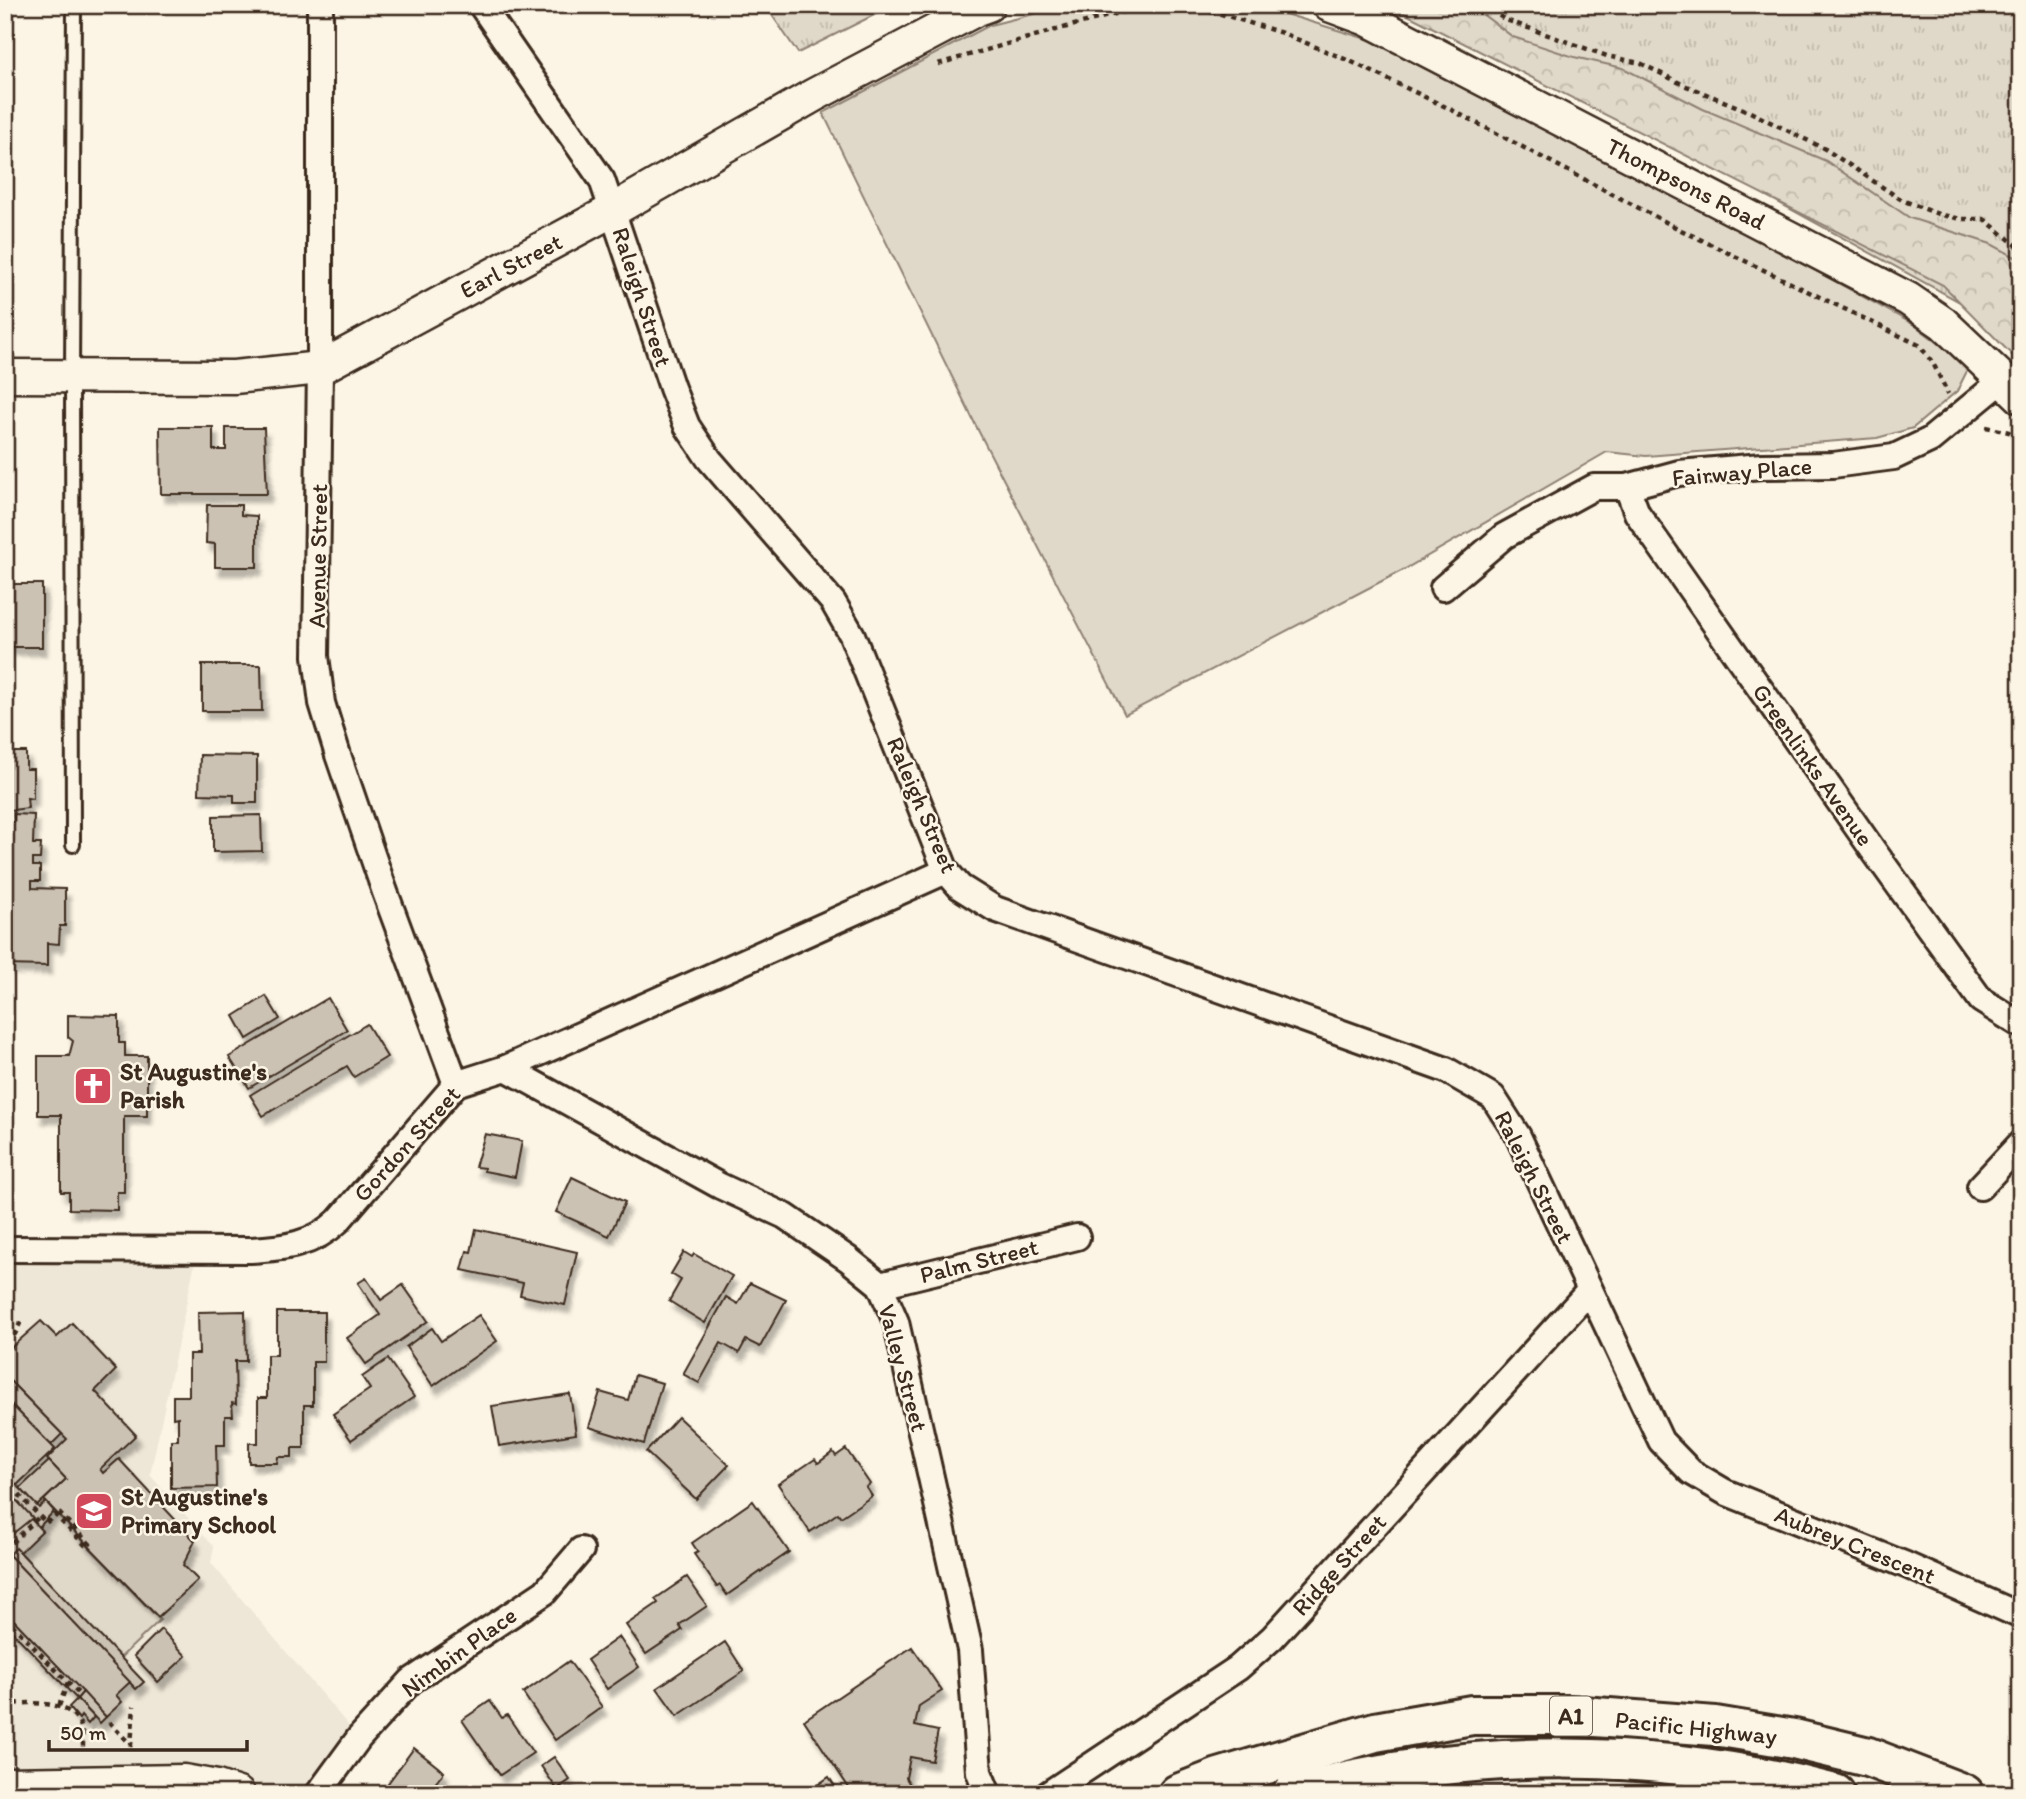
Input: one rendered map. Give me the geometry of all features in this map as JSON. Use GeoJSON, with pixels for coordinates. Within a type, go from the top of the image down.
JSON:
{"type":"FeatureCollection","features":[{"type":"Feature","properties":{"kind":"highway","name":"Pacific Highway"},"geometry":{"type":"LineString","coordinates":[[1178,1794],[1219,1778],[1375,1732],[1472,1715],[1569,1715],[1715,1726],[1794,1739],[1868,1757],[1964,1794]]}},
{"type":"Feature","properties":{"kind":"highway","name":"Pacific Highway"},"geometry":{"type":"LineString","coordinates":[[1292,1794],[1391,1771],[1527,1758],[1647,1760],[1784,1787],[1835,1794]]}},
{"type":"Feature","properties":{"kind":"street","name":"Avenue Street"},"geometry":{"type":"LineString","coordinates":[[320,5],[320,368],[316,656],[322,702],[385,892],[456,1084]]}},
{"type":"Feature","properties":{"kind":"street","name":"Raleigh Street"},"geometry":{"type":"LineString","coordinates":[[481,5],[602,180],[687,426],[709,459],[833,603],[852,635],[946,871],[960,887],[995,909],[1446,1070],[1493,1097],[1518,1136],[1661,1441],[1691,1472]]}},
{"type":"Feature","properties":{"kind":"street","name":"Thompsons Road"},"geometry":{"type":"LineString","coordinates":[[1329,5],[1367,19],[1908,299],[1943,323],[2012,388]]}},
{"type":"Feature","properties":{"kind":"street","name":"Earl Street"},"geometry":{"type":"LineString","coordinates":[[5,376],[234,377],[320,368],[614,210],[814,95],[982,7]]}},
{"type":"Feature","properties":{"kind":"street","name":"Fairway Place"},"geometry":{"type":"LineString","coordinates":[[1443,588],[1504,536],[1594,487],[1628,487],[1679,473],[1762,466],[1833,465],[1894,457],[1930,440],[2012,388]]}},
{"type":"Feature","properties":{"kind":"street","name":"Greenlinks Avenue"},"geometry":{"type":"LineString","coordinates":[[1628,487],[1637,513],[1966,980],[1982,1000],[2021,1025]]}},
{"type":"Feature","properties":{"kind":"street","name":"Gordon Street"},"geometry":{"type":"LineString","coordinates":[[5,1249],[251,1250],[301,1244],[329,1230],[338,1221],[456,1084],[506,1068],[946,871]]}},
{"type":"Feature","properties":{"kind":"street","name":"Valley Street"},"geometry":{"type":"LineString","coordinates":[[506,1068],[720,1186],[785,1216],[848,1258],[880,1285],[896,1322],[970,1650],[979,1772],[988,1794]]}},
{"type":"Feature","properties":{"kind":"street"},"geometry":{"type":"LineString","coordinates":[[1980,1187],[2021,1143]]}},
{"type":"Feature","properties":{"kind":"street","name":"Palm Street"},"geometry":{"type":"LineString","coordinates":[[880,1285],[1077,1237]]}},
{"type":"Feature","properties":{"kind":"street","name":"Ridge Street"},"geometry":{"type":"LineString","coordinates":[[1048,1794],[1238,1668],[1272,1638],[1590,1290]]}},
{"type":"Feature","properties":{"kind":"street","name":"Aubrey Crescent"},"geometry":{"type":"LineString","coordinates":[[1691,1472],[1725,1492],[1906,1565],[2021,1616]]}},
{"type":"Feature","properties":{"kind":"street","name":"Nimbin Place"},"geometry":{"type":"LineString","coordinates":[[318,1794],[359,1738],[411,1681],[545,1592],[581,1550]]}},
{"type":"Feature","properties":{"kind":"street"},"geometry":{"type":"LineString","coordinates":[[1784,1787],[1794,1739]]}},
{"type":"Feature","properties":{"kind":"street"},"geometry":{"type":"LineString","coordinates":[[5,1784],[184,1781],[218,1787],[238,1794]]}},
{"type":"Feature","properties":{"kind":"lane"},"geometry":{"type":"LineString","coordinates":[[73,845],[74,5]]}},
{"type":"Feature","properties":{"kind":"path"},"geometry":{"type":"LineString","coordinates":[[1482,5],[1506,20],[1607,56],[1640,64],[1748,111],[1825,149],[1902,200],[1938,214],[1961,219],[1984,219],[2021,249]]}},
{"type":"Feature","properties":{"kind":"path"},"geometry":{"type":"LineString","coordinates":[[935,65],[1064,27],[1138,9],[1181,8],[1218,13],[1282,33],[1352,62],[1447,108],[1681,230],[1919,345],[1933,363],[1950,398]]}},
{"type":"Feature","properties":{"kind":"path"},"geometry":{"type":"LineString","coordinates":[[1976,422],[1986,428],[2009,432],[2021,441]]}},
{"type":"Feature","properties":{"kind":"path"},"geometry":{"type":"LineString","coordinates":[[5,1340],[15,1334],[22,1319]]}},
{"type":"Feature","properties":{"kind":"path"},"geometry":{"type":"LineString","coordinates":[[5,1480],[46,1523],[55,1515],[87,1547],[90,1545],[58,1511],[57,1514]]}},
{"type":"Feature","properties":{"kind":"path"},"geometry":{"type":"LineString","coordinates":[[5,1549],[40,1516]]}},
{"type":"Feature","properties":{"kind":"path"},"geometry":{"type":"LineString","coordinates":[[5,1617],[79,1694]]}},
{"type":"Feature","properties":{"kind":"path"},"geometry":{"type":"LineString","coordinates":[[59,1706],[68,1682]]}},
{"type":"Feature","properties":{"kind":"path"},"geometry":{"type":"LineString","coordinates":[[5,1704],[41,1703],[59,1706],[82,1727],[83,1747]]}},
{"type":"Feature","properties":{"kind":"path"},"geometry":{"type":"LineString","coordinates":[[108,1722],[131,1745],[134,1706]]}},
{"type":"Feature","properties":{"kind":"shaded area","name":"St Augustine's Primary School"},"geometry":{"type":"Polygon","coordinates":[[[198,1248],[150,1475],[214,1547],[211,1563],[359,1738],[318,1794],[238,1794],[5,1784],[5,1249],[198,1248]]]}},
{"type":"Feature","properties":{"kind":"green space"},"geometry":{"type":"Polygon","coordinates":[[[765,5],[894,5],[798,53],[765,5]]]}},
{"type":"Feature","properties":{"kind":"green space"},"geometry":{"type":"Polygon","coordinates":[[[1069,5],[1256,5],[1370,40],[1809,267],[1913,324],[1957,357],[1967,371],[1957,391],[1913,428],[1877,438],[1646,456],[1607,452],[1405,569],[1125,715],[979,432],[823,113],[990,25],[1069,5]]]}},
{"type":"Feature","properties":{"kind":"green space"},"geometry":{"type":"Polygon","coordinates":[[[1388,5],[1462,5],[1478,11],[1513,37],[1574,57],[1623,68],[1703,109],[1826,161],[1910,218],[1991,244],[2021,260],[2021,364],[1943,285],[1388,5]]]}},
{"type":"Feature","properties":{"kind":"green space"},"geometry":{"type":"Polygon","coordinates":[[[1407,5],[2021,5],[2021,350],[1980,313],[1535,69],[1407,5]]]}},
{"type":"Feature","properties":{"kind":"green space"},"geometry":{"type":"Polygon","coordinates":[[[54,1511],[160,1620],[120,1658],[20,1552],[42,1531],[39,1527],[54,1511]]]}},
{"type":"Feature","properties":{"kind":"green space"},"geometry":{"type":"Polygon","coordinates":[[[1511,1786],[1571,1789],[1562,1794],[1364,1794],[1372,1791],[1511,1786]]]}},
{"type":"Feature","properties":{"kind":"building"},"geometry":{"type":"Polygon","coordinates":[[[160,427],[213,427],[213,450],[226,450],[226,428],[264,428],[267,494],[161,494],[160,427]]]}},
{"type":"Feature","properties":{"kind":"building"},"geometry":{"type":"Polygon","coordinates":[[[207,505],[241,505],[241,515],[257,516],[257,567],[215,567],[215,544],[206,543],[207,505]]]}},
{"type":"Feature","properties":{"kind":"building"},"geometry":{"type":"Polygon","coordinates":[[[5,584],[42,584],[42,647],[5,647],[5,584]]]}},
{"type":"Feature","properties":{"kind":"building"},"geometry":{"type":"Polygon","coordinates":[[[202,665],[261,665],[262,711],[202,711],[202,665]]]}},
{"type":"Feature","properties":{"kind":"building"},"geometry":{"type":"Polygon","coordinates":[[[5,752],[26,752],[26,769],[33,769],[33,799],[27,798],[28,808],[5,811],[5,752]]]}},
{"type":"Feature","properties":{"kind":"building"},"geometry":{"type":"Polygon","coordinates":[[[200,755],[257,756],[257,803],[234,803],[234,795],[199,794],[200,755]]]}},
{"type":"Feature","properties":{"kind":"building"},"geometry":{"type":"Polygon","coordinates":[[[14,814],[34,815],[33,844],[41,844],[40,859],[33,859],[33,866],[40,866],[40,881],[32,881],[32,888],[65,889],[65,926],[60,926],[59,944],[47,943],[47,966],[5,965],[5,822],[14,822],[14,814]]]}},
{"type":"Feature","properties":{"kind":"building"},"geometry":{"type":"Polygon","coordinates":[[[261,815],[262,851],[213,852],[213,816],[261,815]]]}},
{"type":"Feature","properties":{"kind":"building"},"geometry":{"type":"Polygon","coordinates":[[[266,996],[280,1019],[247,1039],[234,1016],[266,996]]]}},
{"type":"Feature","properties":{"kind":"building"},"geometry":{"type":"Polygon","coordinates":[[[328,998],[347,1030],[249,1088],[229,1057],[328,998]]]}},
{"type":"Feature","properties":{"kind":"building","name":"St Augustine's Parish"},"geometry":{"type":"Polygon","coordinates":[[[68,1015],[119,1016],[119,1043],[125,1043],[125,1056],[147,1056],[147,1116],[124,1116],[124,1192],[117,1192],[117,1210],[69,1209],[69,1192],[61,1192],[61,1115],[38,1115],[38,1056],[69,1056],[73,1041],[68,1037],[68,1015]]]}},
{"type":"Feature","properties":{"kind":"building"},"geometry":{"type":"Polygon","coordinates":[[[367,1024],[387,1057],[354,1077],[347,1066],[263,1116],[250,1095],[367,1024]]]}},
{"type":"Feature","properties":{"kind":"building"},"geometry":{"type":"Polygon","coordinates":[[[485,1134],[522,1141],[515,1177],[475,1167],[485,1134]]]}},
{"type":"Feature","properties":{"kind":"building"},"geometry":{"type":"Polygon","coordinates":[[[572,1177],[625,1202],[609,1236],[556,1212],[572,1177]]]}},
{"type":"Feature","properties":{"kind":"building"},"geometry":{"type":"Polygon","coordinates":[[[476,1229],[577,1252],[565,1305],[520,1295],[523,1283],[462,1270],[467,1251],[471,1252],[476,1229]]]}},
{"type":"Feature","properties":{"kind":"building"},"geometry":{"type":"Polygon","coordinates":[[[684,1252],[692,1257],[694,1254],[732,1276],[705,1323],[669,1301],[681,1280],[671,1274],[684,1252]]]}},
{"type":"Feature","properties":{"kind":"building"},"geometry":{"type":"Polygon","coordinates":[[[366,1278],[381,1300],[403,1285],[428,1321],[366,1364],[347,1338],[380,1315],[358,1283],[366,1278]]]}},
{"type":"Feature","properties":{"kind":"building"},"geometry":{"type":"Polygon","coordinates":[[[750,1283],[786,1300],[760,1347],[746,1340],[739,1353],[721,1343],[699,1383],[683,1374],[726,1297],[738,1304],[750,1283]]]}},
{"type":"Feature","properties":{"kind":"building"},"geometry":{"type":"Polygon","coordinates":[[[245,1311],[246,1361],[235,1361],[236,1404],[232,1403],[233,1416],[225,1416],[225,1445],[216,1445],[217,1487],[171,1488],[171,1440],[178,1440],[178,1417],[173,1418],[173,1396],[189,1396],[189,1354],[199,1354],[198,1312],[245,1311]]]}},
{"type":"Feature","properties":{"kind":"building"},"geometry":{"type":"Polygon","coordinates":[[[277,1312],[324,1312],[324,1362],[313,1362],[313,1405],[304,1405],[304,1448],[292,1448],[292,1457],[278,1457],[277,1463],[249,1463],[249,1443],[258,1443],[258,1398],[267,1398],[267,1355],[277,1355],[277,1312]]]}},
{"type":"Feature","properties":{"kind":"building"},"geometry":{"type":"Polygon","coordinates":[[[479,1315],[497,1341],[433,1386],[406,1347],[432,1328],[441,1341],[479,1315]]]}},
{"type":"Feature","properties":{"kind":"building"},"geometry":{"type":"Polygon","coordinates":[[[41,1321],[57,1337],[72,1323],[116,1370],[95,1391],[136,1435],[100,1469],[103,1473],[119,1459],[195,1541],[183,1565],[198,1580],[158,1617],[44,1500],[66,1479],[47,1459],[67,1439],[5,1376],[5,1353],[41,1321]]]}},
{"type":"Feature","properties":{"kind":"building"},"geometry":{"type":"Polygon","coordinates":[[[388,1359],[414,1397],[351,1440],[333,1414],[370,1389],[362,1377],[388,1359]]]}},
{"type":"Feature","properties":{"kind":"building"},"geometry":{"type":"Polygon","coordinates":[[[635,1375],[662,1383],[644,1444],[589,1427],[600,1392],[628,1400],[635,1375]]]}},
{"type":"Feature","properties":{"kind":"building"},"geometry":{"type":"Polygon","coordinates":[[[5,1376],[62,1434],[51,1445],[5,1398],[5,1376]]]}},
{"type":"Feature","properties":{"kind":"building"},"geometry":{"type":"Polygon","coordinates":[[[570,1394],[576,1434],[499,1446],[492,1406],[570,1394]]]}},
{"type":"Feature","properties":{"kind":"building"},"geometry":{"type":"Polygon","coordinates":[[[5,1398],[55,1449],[17,1485],[5,1473],[5,1398]]]}},
{"type":"Feature","properties":{"kind":"building"},"geometry":{"type":"Polygon","coordinates":[[[678,1417],[729,1465],[696,1499],[646,1452],[678,1417]]]}},
{"type":"Feature","properties":{"kind":"building"},"geometry":{"type":"Polygon","coordinates":[[[846,1449],[870,1484],[866,1487],[872,1496],[841,1517],[838,1513],[810,1532],[778,1484],[815,1459],[818,1463],[833,1452],[836,1456],[846,1449]]]}},
{"type":"Feature","properties":{"kind":"building"},"geometry":{"type":"Polygon","coordinates":[[[49,1461],[66,1479],[37,1506],[20,1488],[49,1461]]]}},
{"type":"Feature","properties":{"kind":"building"},"geometry":{"type":"Polygon","coordinates":[[[5,1473],[39,1508],[46,1502],[54,1511],[39,1527],[5,1488],[5,1473]]]}},
{"type":"Feature","properties":{"kind":"building"},"geometry":{"type":"Polygon","coordinates":[[[5,1488],[33,1518],[5,1544],[5,1488]]]}},
{"type":"Feature","properties":{"kind":"building"},"geometry":{"type":"Polygon","coordinates":[[[753,1501],[789,1552],[727,1595],[720,1585],[717,1587],[694,1554],[698,1552],[692,1543],[753,1501]]]}},
{"type":"Feature","properties":{"kind":"building"},"geometry":{"type":"Polygon","coordinates":[[[31,1519],[42,1531],[10,1562],[5,1557],[5,1540],[31,1519]]]}},
{"type":"Feature","properties":{"kind":"building"},"geometry":{"type":"Polygon","coordinates":[[[16,1548],[144,1682],[136,1689],[9,1555],[16,1548]]]}},
{"type":"Feature","properties":{"kind":"building"},"geometry":{"type":"Polygon","coordinates":[[[9,1555],[130,1682],[116,1695],[122,1702],[106,1717],[5,1611],[5,1559],[9,1555]]]}},
{"type":"Feature","properties":{"kind":"building"},"geometry":{"type":"Polygon","coordinates":[[[687,1577],[707,1606],[679,1625],[682,1630],[646,1654],[626,1625],[658,1603],[655,1599],[687,1577]]]}},
{"type":"Feature","properties":{"kind":"building"},"geometry":{"type":"Polygon","coordinates":[[[5,1611],[83,1692],[77,1699],[5,1624],[5,1611]]]}},
{"type":"Feature","properties":{"kind":"building"},"geometry":{"type":"Polygon","coordinates":[[[161,1629],[186,1656],[158,1682],[134,1656],[161,1629]]]}},
{"type":"Feature","properties":{"kind":"building"},"geometry":{"type":"Polygon","coordinates":[[[619,1637],[639,1667],[607,1689],[587,1660],[619,1637]]]}},
{"type":"Feature","properties":{"kind":"building"},"geometry":{"type":"Polygon","coordinates":[[[725,1642],[744,1671],[677,1716],[657,1688],[725,1642]]]}},
{"type":"Feature","properties":{"kind":"building"},"geometry":{"type":"Polygon","coordinates":[[[912,1647],[942,1691],[919,1706],[915,1726],[938,1731],[932,1761],[910,1757],[906,1778],[916,1794],[853,1794],[804,1720],[912,1647]]]}},
{"type":"Feature","properties":{"kind":"building"},"geometry":{"type":"Polygon","coordinates":[[[569,1661],[602,1707],[555,1740],[523,1693],[569,1661]]]}},
{"type":"Feature","properties":{"kind":"building"},"geometry":{"type":"Polygon","coordinates":[[[83,1692],[106,1717],[100,1723],[77,1699],[83,1692]]]}},
{"type":"Feature","properties":{"kind":"building"},"geometry":{"type":"Polygon","coordinates":[[[77,1699],[94,1717],[88,1724],[81,1716],[79,1719],[69,1707],[77,1699]]]}},
{"type":"Feature","properties":{"kind":"building"},"geometry":{"type":"Polygon","coordinates":[[[490,1701],[502,1718],[507,1715],[533,1753],[500,1775],[462,1720],[490,1701]]]}},
{"type":"Feature","properties":{"kind":"building"},"geometry":{"type":"Polygon","coordinates":[[[414,1748],[444,1772],[427,1794],[380,1794],[414,1748]]]}},
{"type":"Feature","properties":{"kind":"building"},"geometry":{"type":"Polygon","coordinates":[[[554,1757],[570,1780],[557,1789],[541,1766],[554,1757]]]}},
{"type":"Feature","properties":{"kind":"building"},"geometry":{"type":"Polygon","coordinates":[[[829,1777],[840,1794],[817,1794],[813,1788],[829,1777]]]}},
{"type":"Feature","properties":{"kind":"place","name":"St Augustine's Parish"},"geometry":{"type":"Point","coordinates":[93,1086]}},
{"type":"Feature","properties":{"kind":"place","name":"St Augustine's Primary School"},"geometry":{"type":"Point","coordinates":[94,1511]}}]}
